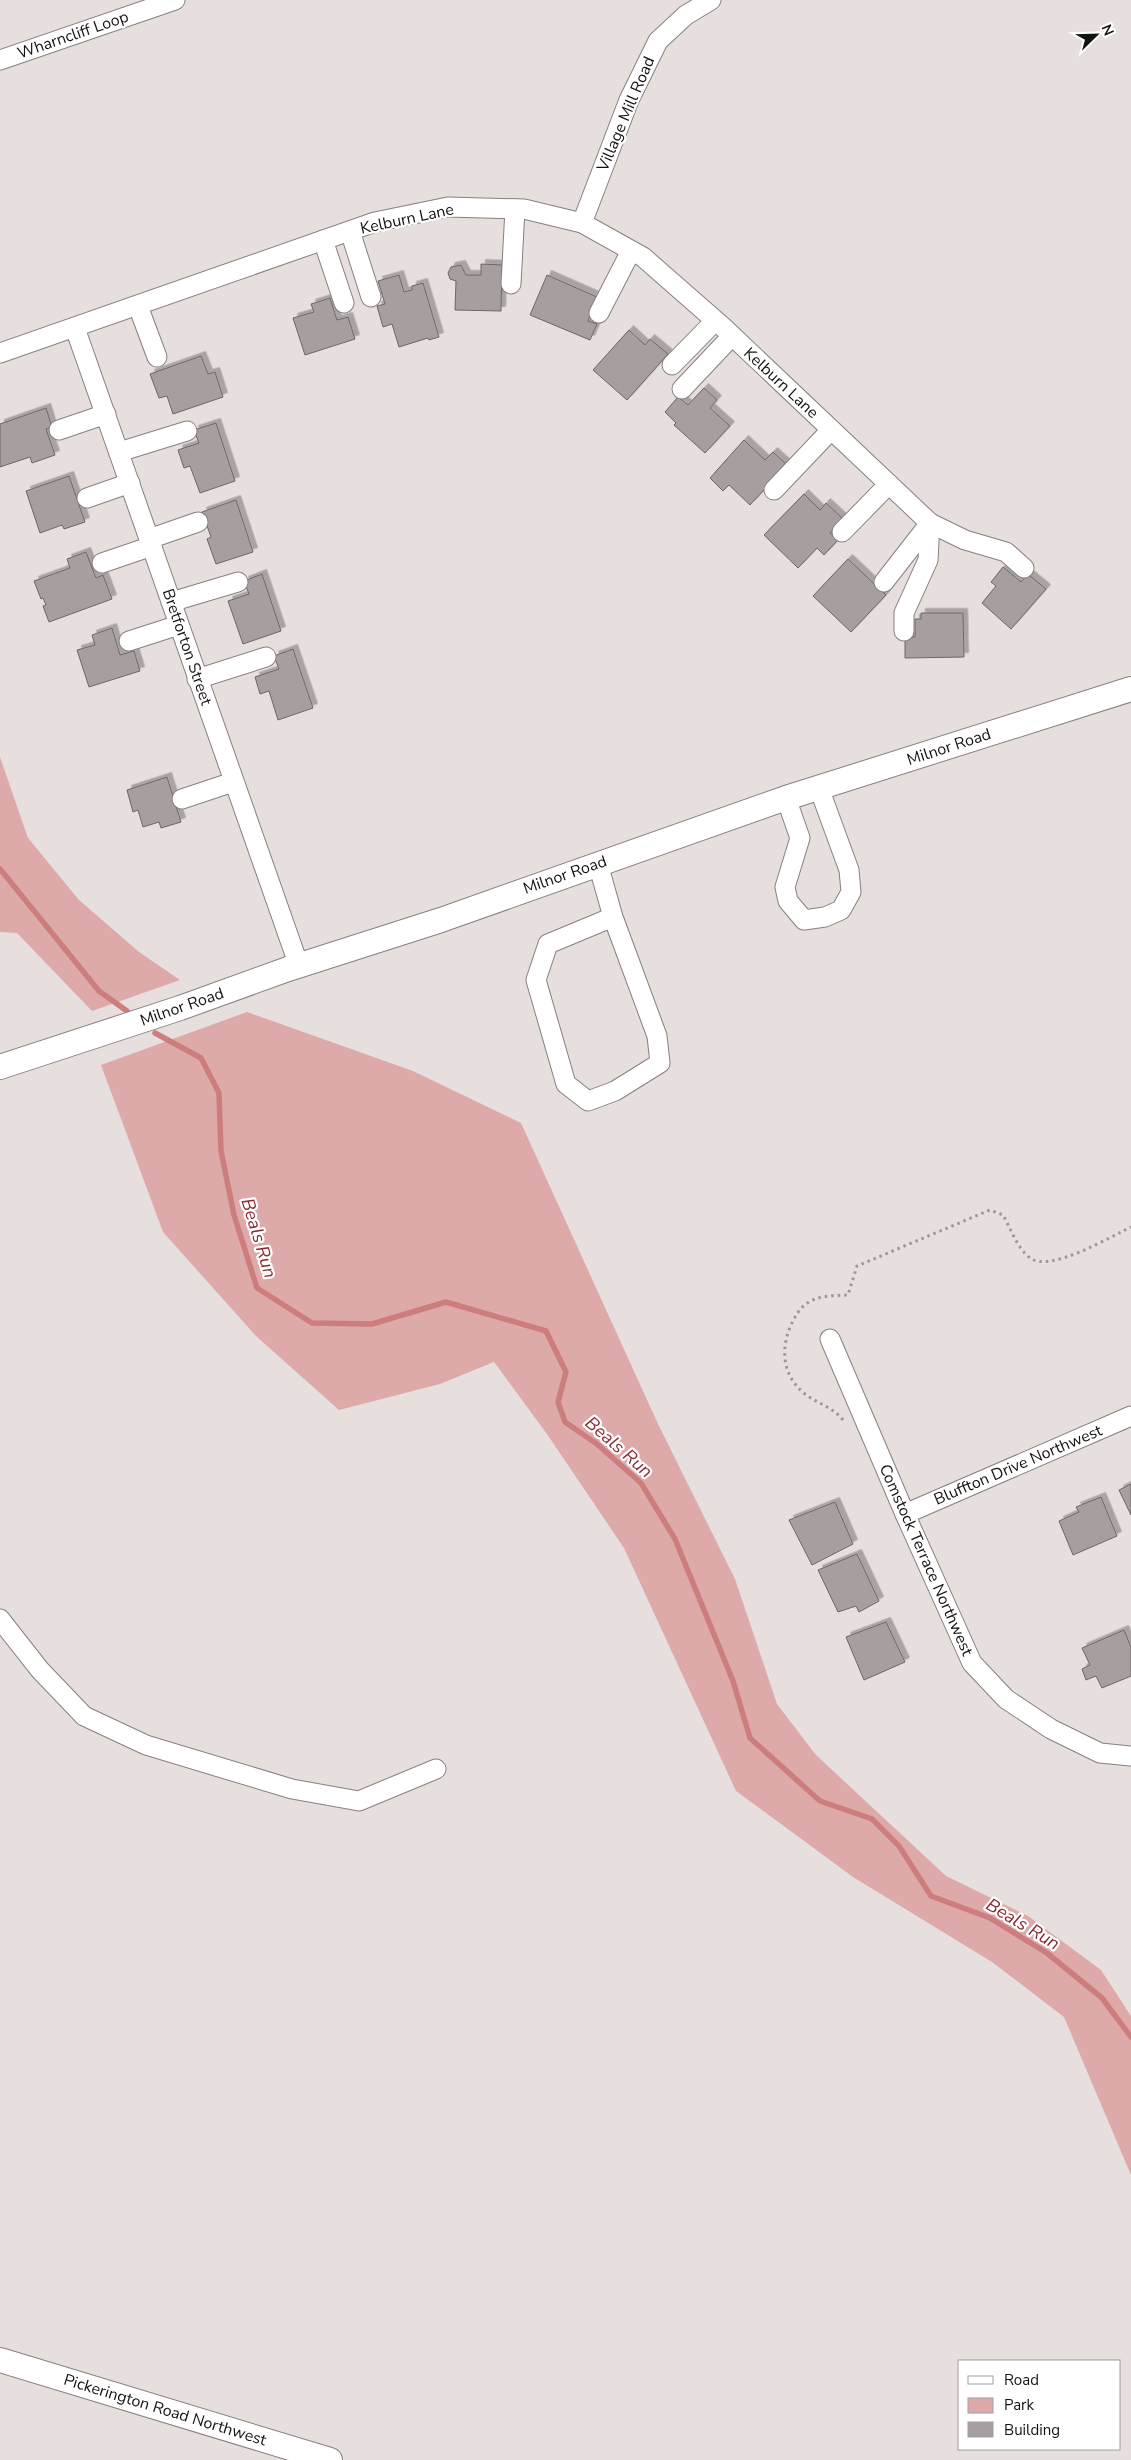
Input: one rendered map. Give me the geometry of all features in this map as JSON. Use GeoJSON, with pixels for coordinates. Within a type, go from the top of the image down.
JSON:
{"type":"FeatureCollection","features":[{"type":"Feature","properties":{"kind":"main road","name":"Milnor Road"},"geometry":{"type":"LineString","coordinates":[[0,1067],[441,920],[786,798],[1131,689]]}},
{"type":"Feature","properties":{"kind":"main road","name":"Pickerington Road Northwest"},"geometry":{"type":"LineString","coordinates":[[0,2360],[330,2460]]}},
{"type":"Feature","properties":{"kind":"street","name":"Wharncliff Loop"},"geometry":{"type":"LineString","coordinates":[[0,60],[175,0]]}},
{"type":"Feature","properties":{"kind":"street","name":"Village Mill Road"},"geometry":{"type":"LineString","coordinates":[[582,223],[629,100],[658,40],[686,15],[711,0]]}},
{"type":"Feature","properties":{"kind":"street","name":"Kelburn Lane"},"geometry":{"type":"LineString","coordinates":[[0,353],[375,222],[448,208],[524,209],[582,223],[644,258],[732,336],[930,523],[965,540],[1006,552],[1024,568]]}},
{"type":"Feature","properties":{"kind":"street"},"geometry":{"type":"LineString","coordinates":[[511,284],[515,209]]}},
{"type":"Feature","properties":{"kind":"street"},"geometry":{"type":"LineString","coordinates":[[350,231],[371,297]]}},
{"type":"Feature","properties":{"kind":"street"},"geometry":{"type":"LineString","coordinates":[[323,240],[344,303]]}},
{"type":"Feature","properties":{"kind":"street"},"geometry":{"type":"LineString","coordinates":[[599,314],[631,250]]}},
{"type":"Feature","properties":{"kind":"street"},"geometry":{"type":"LineString","coordinates":[[138,306],[157,357]]}},
{"type":"Feature","properties":{"kind":"street"},"geometry":{"type":"LineString","coordinates":[[672,365],[715,321]]}},
{"type":"Feature","properties":{"kind":"street","name":"Bretforton Street"},"geometry":{"type":"LineString","coordinates":[[75,328],[299,966]]}},
{"type":"Feature","properties":{"kind":"street"},"geometry":{"type":"LineString","coordinates":[[682,390],[732,336]]}},
{"type":"Feature","properties":{"kind":"street"},"geometry":{"type":"LineString","coordinates":[[59,430],[106,414]]}},
{"type":"Feature","properties":{"kind":"street"},"geometry":{"type":"LineString","coordinates":[[774,490],[831,430]]}},
{"type":"Feature","properties":{"kind":"street"},"geometry":{"type":"LineString","coordinates":[[119,452],[186,431]]}},
{"type":"Feature","properties":{"kind":"street"},"geometry":{"type":"LineString","coordinates":[[87,498],[130,483]]}},
{"type":"Feature","properties":{"kind":"street"},"geometry":{"type":"LineString","coordinates":[[842,532],[888,484]]}},
{"type":"Feature","properties":{"kind":"street"},"geometry":{"type":"LineString","coordinates":[[102,563],[198,522]]}},
{"type":"Feature","properties":{"kind":"street"},"geometry":{"type":"LineString","coordinates":[[884,582],[930,523]]}},
{"type":"Feature","properties":{"kind":"street"},"geometry":{"type":"LineString","coordinates":[[904,631],[904,612],[928,560],[930,523]]}},
{"type":"Feature","properties":{"kind":"street"},"geometry":{"type":"LineString","coordinates":[[171,602],[238,582]]}},
{"type":"Feature","properties":{"kind":"street"},"geometry":{"type":"LineString","coordinates":[[129,641],[179,626]]}},
{"type":"Feature","properties":{"kind":"street"},"geometry":{"type":"LineString","coordinates":[[197,679],[266,657]]}},
{"type":"Feature","properties":{"kind":"street"},"geometry":{"type":"LineString","coordinates":[[182,799],[233,782]]}},
{"type":"Feature","properties":{"kind":"street"},"geometry":{"type":"LineString","coordinates":[[786,798],[800,838],[785,887],[788,902],[804,920],[825,917],[841,910],[851,892],[849,870],[819,788]]}},
{"type":"Feature","properties":{"kind":"street"},"geometry":{"type":"LineString","coordinates":[[598,864],[613,917],[656,1036],[660,1062],[615,1091],[588,1101],[566,1084],[536,980],[548,944],[613,917]]}},
{"type":"Feature","properties":{"kind":"street","name":"Comstock Terrace Northwest"},"geometry":{"type":"LineString","coordinates":[[830,1339],[905,1514],[972,1663],[1006,1699],[1051,1729],[1100,1753],[1131,1756]]}},
{"type":"Feature","properties":{"kind":"street","name":"Bluffton Drive Northwest"},"geometry":{"type":"LineString","coordinates":[[905,1514],[1131,1416]]}},
{"type":"Feature","properties":{"kind":"street"},"geometry":{"type":"LineString","coordinates":[[0,1620],[40,1670],[84,1716],[146,1745],[292,1789],[360,1800],[436,1769]]}},
{"type":"Feature","properties":{"kind":"path"},"geometry":{"type":"LineString","coordinates":[[843,1421],[838,1414],[804,1393],[788,1374],[783,1353],[786,1334],[799,1309],[820,1296],[848,1295],[857,1266],[990,1210],[1003,1215],[1021,1250],[1032,1260],[1045,1262],[1062,1259],[1131,1227]]}},
{"type":"Feature","properties":{"kind":"green space"},"geometry":{"type":"Polygon","coordinates":[[[0,757],[28,838],[79,900],[139,952],[180,980],[92,1011],[17,933],[0,932],[0,757]]]}},
{"type":"Feature","properties":{"kind":"green space"},"geometry":{"type":"Polygon","coordinates":[[[247,1012],[413,1071],[521,1123],[658,1424],[735,1579],[777,1704],[816,1755],[946,1876],[1028,1916],[1101,1970],[1131,2016],[1131,2175],[1064,2017],[992,1962],[853,1877],[736,1791],[624,1548],[547,1434],[494,1362],[440,1384],[339,1410],[256,1336],[163,1232],[101,1065],[247,1012]]]}},
{"type":"Feature","properties":{"kind":"building"},"geometry":{"type":"Polygon","coordinates":[[[481,264],[502,265],[501,311],[455,310],[456,281],[450,279],[448,273],[451,267],[461,265],[466,275],[481,275],[481,264]]]}},
{"type":"Feature","properties":{"kind":"building"},"geometry":{"type":"Polygon","coordinates":[[[399,275],[404,292],[412,290],[412,286],[423,283],[439,337],[429,340],[428,338],[399,347],[392,324],[383,327],[377,306],[385,304],[378,281],[399,275]]]}},
{"type":"Feature","properties":{"kind":"building"},"geometry":{"type":"Polygon","coordinates":[[[547,275],[597,297],[588,321],[597,324],[590,340],[530,315],[547,275]]]}},
{"type":"Feature","properties":{"kind":"building"},"geometry":{"type":"Polygon","coordinates":[[[330,298],[337,320],[348,317],[355,339],[305,355],[293,318],[314,312],[311,304],[330,298]]]}},
{"type":"Feature","properties":{"kind":"building"},"geometry":{"type":"Polygon","coordinates":[[[629,330],[645,345],[650,339],[668,354],[627,400],[593,370],[629,330]]]}},
{"type":"Feature","properties":{"kind":"building"},"geometry":{"type":"Polygon","coordinates":[[[201,356],[208,374],[215,372],[223,397],[173,414],[167,396],[159,398],[150,374],[201,356]]]}},
{"type":"Feature","properties":{"kind":"building"},"geometry":{"type":"Polygon","coordinates":[[[704,388],[717,400],[710,408],[730,426],[705,453],[674,425],[676,423],[665,412],[678,397],[688,405],[704,388]]]}},
{"type":"Feature","properties":{"kind":"building"},"geometry":{"type":"Polygon","coordinates":[[[46,408],[52,427],[46,429],[55,455],[32,463],[30,457],[0,467],[0,424],[46,408]]]}},
{"type":"Feature","properties":{"kind":"building"},"geometry":{"type":"Polygon","coordinates":[[[216,423],[235,481],[200,493],[190,466],[184,468],[178,450],[199,443],[194,430],[216,423]]]}},
{"type":"Feature","properties":{"kind":"building"},"geometry":{"type":"Polygon","coordinates":[[[744,440],[765,460],[773,452],[787,465],[750,505],[729,485],[723,491],[710,478],[744,440]]]}},
{"type":"Feature","properties":{"kind":"building"},"geometry":{"type":"Polygon","coordinates":[[[69,476],[85,522],[64,529],[62,525],[40,533],[26,491],[69,476]]]}},
{"type":"Feature","properties":{"kind":"building"},"geometry":{"type":"Polygon","coordinates":[[[804,494],[820,510],[826,503],[843,519],[830,533],[838,540],[824,555],[817,548],[798,568],[764,535],[804,494]]]}},
{"type":"Feature","properties":{"kind":"building"},"geometry":{"type":"Polygon","coordinates":[[[236,500],[253,552],[216,564],[207,539],[211,537],[202,512],[236,500]]]}},
{"type":"Feature","properties":{"kind":"building"},"geometry":{"type":"Polygon","coordinates":[[[86,552],[96,578],[103,575],[112,599],[49,622],[43,606],[46,605],[43,598],[41,599],[34,581],[70,568],[67,559],[86,552]]]}},
{"type":"Feature","properties":{"kind":"building"},"geometry":{"type":"Polygon","coordinates":[[[848,559],[886,595],[851,632],[813,596],[848,559]]]}},
{"type":"Feature","properties":{"kind":"building"},"geometry":{"type":"Polygon","coordinates":[[[1003,567],[1021,582],[1028,574],[1046,589],[1011,629],[982,603],[996,586],[991,582],[1003,567]]]}},
{"type":"Feature","properties":{"kind":"building"},"geometry":{"type":"Polygon","coordinates":[[[262,574],[281,631],[243,644],[228,601],[249,594],[244,581],[262,574]]]}},
{"type":"Feature","properties":{"kind":"building"},"geometry":{"type":"Polygon","coordinates":[[[921,613],[963,613],[964,657],[905,658],[905,638],[915,637],[915,619],[921,619],[921,613]]]}},
{"type":"Feature","properties":{"kind":"building"},"geometry":{"type":"Polygon","coordinates":[[[112,628],[120,655],[134,651],[140,671],[89,687],[77,650],[95,645],[92,635],[112,628]]]}},
{"type":"Feature","properties":{"kind":"building"},"geometry":{"type":"Polygon","coordinates":[[[293,649],[313,708],[278,720],[269,691],[260,694],[255,677],[279,669],[274,656],[293,649]]]}},
{"type":"Feature","properties":{"kind":"building"},"geometry":{"type":"Polygon","coordinates":[[[167,777],[181,822],[161,828],[159,822],[143,827],[138,810],[133,812],[127,790],[167,777]]]}},
{"type":"Feature","properties":{"kind":"building"},"geometry":{"type":"Polygon","coordinates":[[[1131,1484],[1131,1515],[1119,1490],[1131,1484]]]}},
{"type":"Feature","properties":{"kind":"building"},"geometry":{"type":"Polygon","coordinates":[[[1101,1497],[1117,1536],[1073,1555],[1059,1521],[1079,1512],[1076,1507],[1101,1497]]]}},
{"type":"Feature","properties":{"kind":"building"},"geometry":{"type":"Polygon","coordinates":[[[835,1502],[853,1544],[812,1565],[789,1520],[835,1502]]]}},
{"type":"Feature","properties":{"kind":"building"},"geometry":{"type":"Polygon","coordinates":[[[857,1554],[879,1601],[859,1612],[856,1606],[838,1612],[818,1570],[857,1554]]]}},
{"type":"Feature","properties":{"kind":"building"},"geometry":{"type":"Polygon","coordinates":[[[886,1622],[905,1662],[864,1680],[846,1637],[886,1622]]]}},
{"type":"Feature","properties":{"kind":"building"},"geometry":{"type":"Polygon","coordinates":[[[1124,1630],[1131,1647],[1131,1676],[1102,1688],[1096,1676],[1086,1680],[1082,1669],[1090,1665],[1082,1648],[1124,1630]]]}},
{"type":"Feature","properties":{"kind":"waterway","name":"Beals Run"},"geometry":{"type":"LineString","coordinates":[[0,869],[99,991],[127,1011]]}},
{"type":"Feature","properties":{"kind":"waterway","name":"Beals Run"},"geometry":{"type":"LineString","coordinates":[[155,1033],[201,1058],[219,1093],[221,1151],[234,1215],[257,1288],[312,1323],[372,1324],[446,1302],[546,1331],[566,1372],[558,1402],[565,1422],[597,1444],[641,1483],[675,1539],[733,1681],[750,1738],[820,1801],[872,1819],[899,1846],[931,1896],[990,1918],[1047,1953],[1102,1998],[1131,2037]]}}]}
